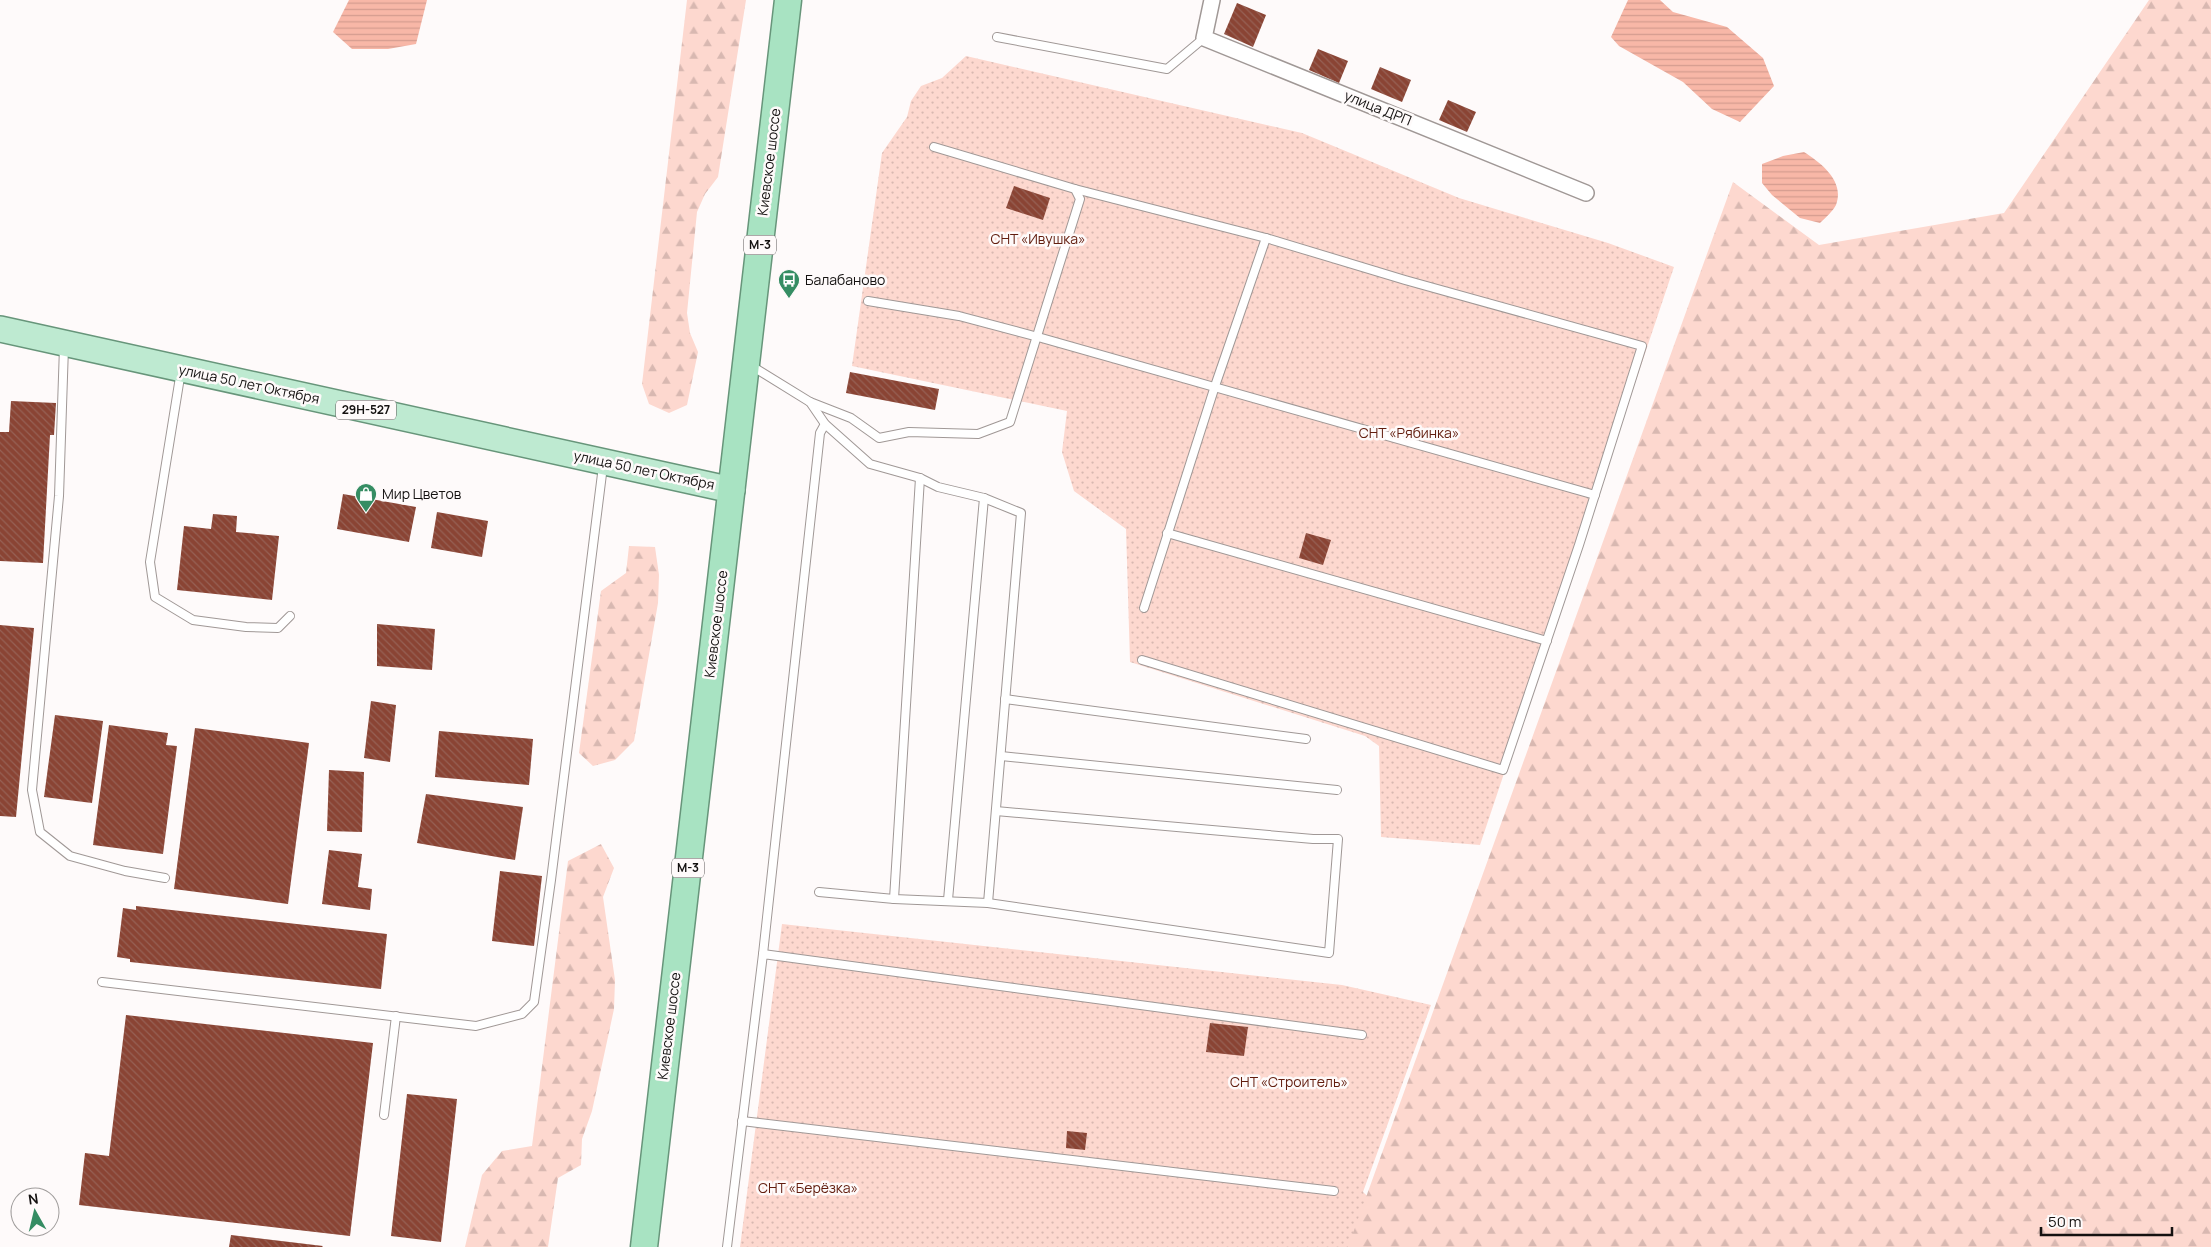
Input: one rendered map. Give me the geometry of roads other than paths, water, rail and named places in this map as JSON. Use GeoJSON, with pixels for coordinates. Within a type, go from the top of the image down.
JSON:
{"type":"FeatureCollection","features":[{"type":"Feature","properties":{"kind":"highway","name":"Киевское шоссе"},"geometry":{"type":"LineString","coordinates":[[644,1247],[788,0]]}},
{"type":"Feature","properties":{"kind":"main road","name":"улица 50 лет Октября"},"geometry":{"type":"LineString","coordinates":[[0,329],[732,490]]}},
{"type":"Feature","properties":{"kind":"street"},"geometry":{"type":"LineString","coordinates":[[1204,38],[1212,0]]}},
{"type":"Feature","properties":{"kind":"street","name":"улица ДРП"},"geometry":{"type":"LineString","coordinates":[[1204,38],[1586,193]]}},
{"type":"Feature","properties":{"kind":"lane"},"geometry":{"type":"LineString","coordinates":[[996,37],[1167,69],[1204,38]]}},
{"type":"Feature","properties":{"kind":"lane"},"geometry":{"type":"LineString","coordinates":[[934,147],[1075,189],[1266,238],[1405,280],[1642,346],[1595,496],[1503,770],[1142,660]]}},
{"type":"Feature","properties":{"kind":"lane"},"geometry":{"type":"LineString","coordinates":[[746,362],[810,402],[851,418],[879,438],[909,432],[978,434],[1010,422],[1080,199],[1075,189]]}},
{"type":"Feature","properties":{"kind":"lane"},"geometry":{"type":"LineString","coordinates":[[1144,608],[1215,386],[1266,238]]}},
{"type":"Feature","properties":{"kind":"lane"},"geometry":{"type":"LineString","coordinates":[[868,300],[959,316],[1038,337],[1595,496]]}},
{"type":"Feature","properties":{"kind":"lane"},"geometry":{"type":"LineString","coordinates":[[64,343],[59,496],[32,790],[40,832],[70,856],[125,871],[165,878]]}},
{"type":"Feature","properties":{"kind":"lane"},"geometry":{"type":"LineString","coordinates":[[181,369],[150,562],[154,597],[193,620],[246,628],[278,628],[290,616]]}},
{"type":"Feature","properties":{"kind":"lane"},"geometry":{"type":"LineString","coordinates":[[810,402],[825,424],[870,464],[920,478],[938,486],[984,498],[1021,513],[988,903]]}},
{"type":"Feature","properties":{"kind":"lane"},"geometry":{"type":"LineString","coordinates":[[727,1247],[763,954],[820,433],[825,424]]}},
{"type":"Feature","properties":{"kind":"lane"},"geometry":{"type":"LineString","coordinates":[[102,982],[476,1026],[522,1014],[534,1002],[604,462]]}},
{"type":"Feature","properties":{"kind":"lane"},"geometry":{"type":"LineString","coordinates":[[894,899],[920,478]]}},
{"type":"Feature","properties":{"kind":"lane"},"geometry":{"type":"LineString","coordinates":[[948,900],[984,498]]}},
{"type":"Feature","properties":{"kind":"lane"},"geometry":{"type":"LineString","coordinates":[[1167,533],[1547,641]]}},
{"type":"Feature","properties":{"kind":"lane"},"geometry":{"type":"LineString","coordinates":[[1005,699],[1306,739]]}},
{"type":"Feature","properties":{"kind":"lane"},"geometry":{"type":"LineString","coordinates":[[1000,756],[1337,790]]}},
{"type":"Feature","properties":{"kind":"lane"},"geometry":{"type":"LineString","coordinates":[[819,892],[894,899],[988,903],[1329,953],[1338,839],[1314,839],[996,811]]}},
{"type":"Feature","properties":{"kind":"lane"},"geometry":{"type":"LineString","coordinates":[[763,954],[1362,1035]]}},
{"type":"Feature","properties":{"kind":"lane"},"geometry":{"type":"LineString","coordinates":[[384,1115],[396,1016]]}},
{"type":"Feature","properties":{"kind":"lane"},"geometry":{"type":"LineString","coordinates":[[742,1121],[1334,1191]]}},
{"type":"Feature","properties":{"kind":"place","name":"Балабаново"},"geometry":{"type":"Point","coordinates":[789,299]}},
{"type":"Feature","properties":{"kind":"place","name":"Мир Цветов"},"geometry":{"type":"Point","coordinates":[366,513]}},
{"type":"Feature","properties":{"kind":"park label","name":"СНТ «Ивушка»"},"geometry":{"type":"Point","coordinates":[1038,239]}},
{"type":"Feature","properties":{"kind":"park label","name":"СНТ «Рябинка»"},"geometry":{"type":"Point","coordinates":[1409,433]}},
{"type":"Feature","properties":{"kind":"park label","name":"СНТ «Строитель»"},"geometry":{"type":"Point","coordinates":[1289,1082]}},
{"type":"Feature","properties":{"kind":"park label","name":"СНТ «Берёзка»"},"geometry":{"type":"Point","coordinates":[808,1188]}}]}
